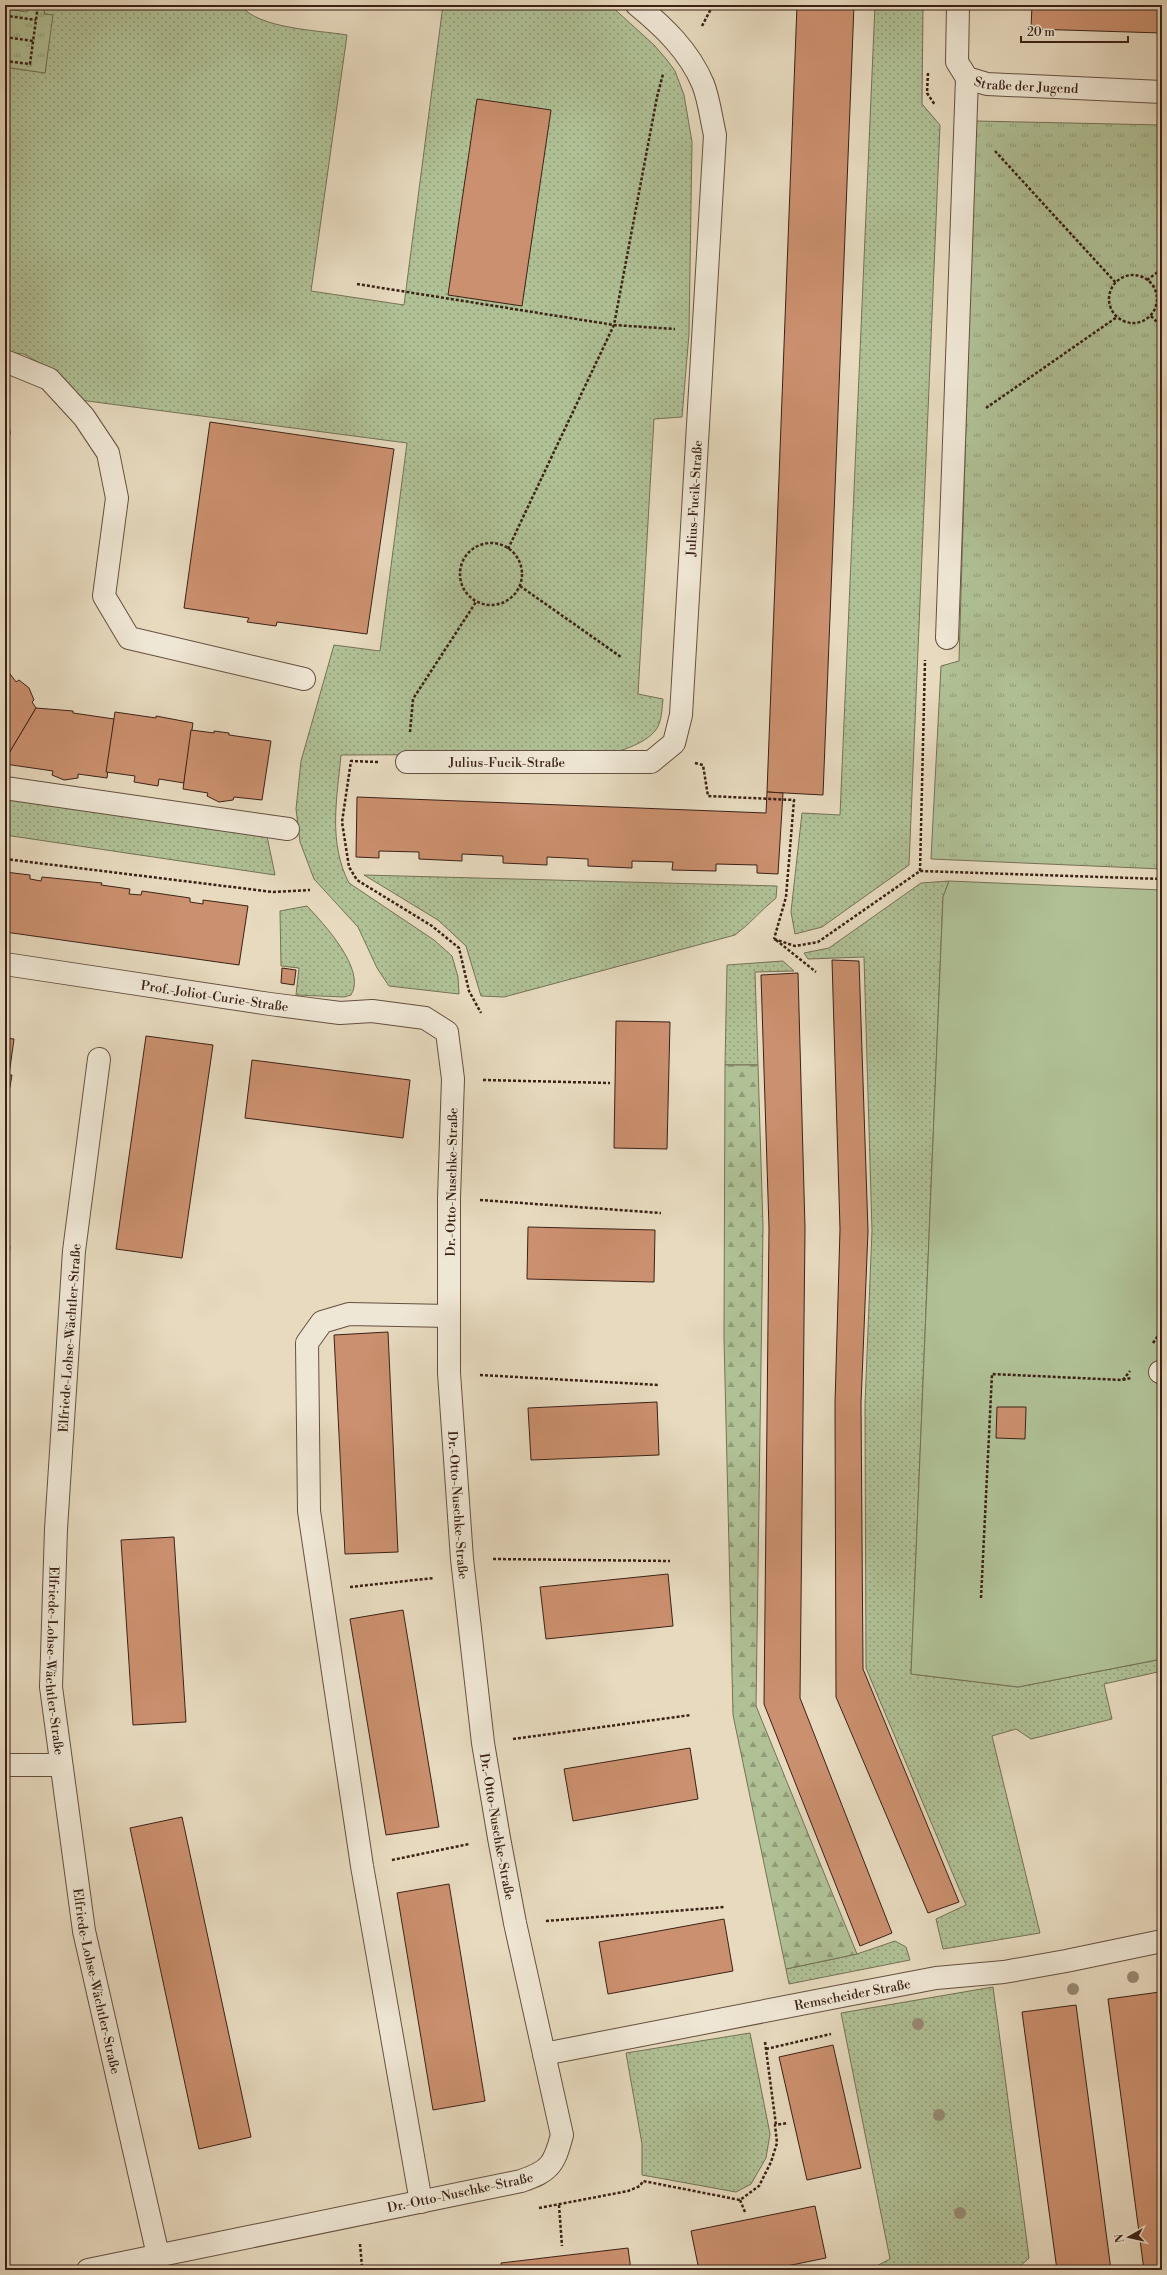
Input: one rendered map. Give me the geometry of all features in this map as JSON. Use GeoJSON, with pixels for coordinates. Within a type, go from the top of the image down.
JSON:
{"type":"FeatureCollection","features":[{"type":"Feature","properties":{"kind":"street","name":"Julius-Fucik-Straße"},"geometry":{"type":"LineString","coordinates":[[406,762],[651,762],[665,752],[674,743],[681,715],[714,135],[703,85],[688,55],[661,25],[637,5]]}},
{"type":"Feature","properties":{"kind":"street","name":"Straße der Jugend"},"geometry":{"type":"LineString","coordinates":[[958,5],[957,62],[967,78],[987,84],[1162,92]]}},
{"type":"Feature","properties":{"kind":"street"},"geometry":{"type":"LineString","coordinates":[[947,638],[967,78]]}},
{"type":"Feature","properties":{"kind":"street"},"geometry":{"type":"LineString","coordinates":[[5,361],[49,379],[84,417],[108,453],[117,498],[104,596],[129,638],[304,679]]}},
{"type":"Feature","properties":{"kind":"street"},"geometry":{"type":"LineString","coordinates":[[5,788],[288,829]]}},
{"type":"Feature","properties":{"kind":"street","name":"Prof.-Joliot-Curie-Straße"},"geometry":{"type":"LineString","coordinates":[[5,964],[270,1004],[340,1012],[372,1012],[425,1018]]}},
{"type":"Feature","properties":{"kind":"street","name":"Dr.-Otto-Nuschke-Straße"},"geometry":{"type":"LineString","coordinates":[[88,2270],[521,2181],[541,2175],[556,2158],[562,2135],[515,1924],[483,1743],[463,1567],[449,1373],[449,1198],[453,1079],[447,1032],[425,1018]]}},
{"type":"Feature","properties":{"kind":"street","name":"Elfriede-Lohse-Wächtler-Straße"},"geometry":{"type":"LineString","coordinates":[[99,1059],[74,1251],[56,1529],[51,1687],[60,1765],[84,1931],[158,2255]]}},
{"type":"Feature","properties":{"kind":"street"},"geometry":{"type":"LineString","coordinates":[[421,2202],[362,1866],[309,1511],[307,1343],[322,1322],[350,1314],[449,1316]]}},
{"type":"Feature","properties":{"kind":"street"},"geometry":{"type":"LineString","coordinates":[[5,1765],[60,1765]]}},
{"type":"Feature","properties":{"kind":"street","name":"Remscheider Straße"},"geometry":{"type":"LineString","coordinates":[[544,2054],[936,1978],[1020,1969],[1087,1958],[1162,1941]]}},
{"type":"Feature","properties":{"kind":"path"},"geometry":{"type":"LineString","coordinates":[[5,61],[30,64],[38,5]]}},
{"type":"Feature","properties":{"kind":"path"},"geometry":{"type":"LineString","coordinates":[[33,41],[5,38],[8,16],[36,20]]}},
{"type":"Feature","properties":{"kind":"path"},"geometry":{"type":"LineString","coordinates":[[508,548],[614,325],[656,97],[665,68]]}},
{"type":"Feature","properties":{"kind":"path"},"geometry":{"type":"LineString","coordinates":[[965,119],[1116,283]]}},
{"type":"Feature","properties":{"kind":"path"},"geometry":{"type":"LineString","coordinates":[[1147,280],[1162,269]]}},
{"type":"Feature","properties":{"kind":"path"},"geometry":{"type":"LineString","coordinates":[[1130,275],[1139,276],[1147,280],[1155,290],[1157,304],[1151,316],[1141,322],[1128,323],[1117,317],[1109,304],[1111,289],[1116,283],[1122,278],[1130,275]]}},
{"type":"Feature","properties":{"kind":"path"},"geometry":{"type":"LineString","coordinates":[[357,284],[614,325],[703,331]]}},
{"type":"Feature","properties":{"kind":"path"},"geometry":{"type":"LineString","coordinates":[[1151,316],[1162,327]]}},
{"type":"Feature","properties":{"kind":"path"},"geometry":{"type":"LineString","coordinates":[[954,430],[1117,317]]}},
{"type":"Feature","properties":{"kind":"path"},"geometry":{"type":"LineString","coordinates":[[489,543],[499,544],[508,548],[516,556],[521,565],[522,575],[520,586],[515,595],[507,601],[497,605],[476,602],[463,587],[460,578],[465,559],[471,551],[479,546],[489,543]]}},
{"type":"Feature","properties":{"kind":"path"},"geometry":{"type":"LineString","coordinates":[[520,586],[621,657]]}},
{"type":"Feature","properties":{"kind":"path"},"geometry":{"type":"LineString","coordinates":[[476,602],[413,699],[406,762],[351,761],[342,822],[349,866],[357,880],[432,926],[459,948],[469,991],[481,1013]]}},
{"type":"Feature","properties":{"kind":"path"},"geometry":{"type":"LineString","coordinates":[[920,871],[926,646],[947,638]]}},
{"type":"Feature","properties":{"kind":"path"},"geometry":{"type":"LineString","coordinates":[[665,752],[703,765],[708,796],[794,800],[786,896],[774,939]]}},
{"type":"Feature","properties":{"kind":"path"},"geometry":{"type":"LineString","coordinates":[[5,859],[273,892],[310,890]]}},
{"type":"Feature","properties":{"kind":"path"},"geometry":{"type":"LineString","coordinates":[[774,939],[795,946],[818,942],[920,871],[1162,879]]}},
{"type":"Feature","properties":{"kind":"path"},"geometry":{"type":"LineString","coordinates":[[774,939],[816,972]]}},
{"type":"Feature","properties":{"kind":"path"},"geometry":{"type":"LineString","coordinates":[[453,1079],[610,1083]]}},
{"type":"Feature","properties":{"kind":"path"},"geometry":{"type":"LineString","coordinates":[[449,1198],[661,1213]]}},
{"type":"Feature","properties":{"kind":"path"},"geometry":{"type":"LineString","coordinates":[[980,1598],[992,1374],[1122,1380],[1161,1372]]}},
{"type":"Feature","properties":{"kind":"path"},"geometry":{"type":"LineString","coordinates":[[449,1373],[659,1385]]}},
{"type":"Feature","properties":{"kind":"path"},"geometry":{"type":"LineString","coordinates":[[321,1591],[463,1567],[670,1561]]}},
{"type":"Feature","properties":{"kind":"path"},"geometry":{"type":"LineString","coordinates":[[483,1743],[691,1716]]}},
{"type":"Feature","properties":{"kind":"path"},"geometry":{"type":"LineString","coordinates":[[362,1866],[499,1838]]}},
{"type":"Feature","properties":{"kind":"path"},"geometry":{"type":"LineString","coordinates":[[515,1924],[725,1907]]}},
{"type":"Feature","properties":{"kind":"path"},"geometry":{"type":"LineString","coordinates":[[766,2049],[831,2034]]}},
{"type":"Feature","properties":{"kind":"path"},"geometry":{"type":"LineString","coordinates":[[765,2044],[776,2125]]}},
{"type":"Feature","properties":{"kind":"path"},"geometry":{"type":"LineString","coordinates":[[740,2200],[745,2212]]}},
{"type":"Feature","properties":{"kind":"path"},"geometry":{"type":"LineString","coordinates":[[559,2205],[562,2246]]}},
{"type":"Feature","properties":{"kind":"path"},"geometry":{"type":"LineString","coordinates":[[360,2238],[362,2267]]}},
{"type":"Feature","properties":{"kind":"green space"},"geometry":{"type":"Polygon","coordinates":[[[28,5],[45,5],[44,14],[53,15],[45,73],[5,67],[5,9],[27,12],[28,5]]]}},
{"type":"Feature","properties":{"kind":"green space"},"geometry":{"type":"Polygon","coordinates":[[[45,5],[240,5],[249,13],[274,24],[305,30],[347,35],[311,291],[404,305],[443,5],[610,5],[654,45],[675,71],[684,95],[692,142],[689,334],[682,417],[654,419],[638,694],[663,699],[659,724],[656,730],[644,740],[630,747],[609,754],[341,755],[336,804],[336,836],[342,868],[349,883],[434,940],[452,956],[458,977],[459,994],[389,986],[377,968],[358,927],[314,879],[300,842],[296,809],[301,761],[334,645],[380,651],[407,443],[80,400],[57,373],[24,354],[5,352],[5,67],[45,73],[52,15],[44,14],[45,5]]]}},
{"type":"Feature","properties":{"kind":"green space"},"geometry":{"type":"Polygon","coordinates":[[[875,5],[923,5],[922,104],[940,125],[909,865],[822,927],[795,934],[791,912],[802,813],[840,815],[875,5]]]}},
{"type":"Feature","properties":{"kind":"green space"},"geometry":{"type":"Polygon","coordinates":[[[975,121],[1162,125],[1162,869],[931,859],[941,666],[959,661],[975,121]]]}},
{"type":"Feature","properties":{"kind":"green space"},"geometry":{"type":"Polygon","coordinates":[[[5,799],[267,836],[275,875],[5,835],[5,799]]]}},
{"type":"Feature","properties":{"kind":"green space"},"geometry":{"type":"Polygon","coordinates":[[[364,875],[777,886],[776,898],[735,935],[504,997],[481,996],[466,946],[438,920],[364,875]]]}},
{"type":"Feature","properties":{"kind":"green space"},"geometry":{"type":"Polygon","coordinates":[[[949,881],[943,897],[911,1674],[1018,1687],[1162,1659],[1162,1671],[1104,1684],[1112,1719],[1031,1739],[1016,1729],[992,1736],[1040,1933],[943,1949],[936,1919],[966,1905],[866,1668],[865,1404],[872,1231],[864,957],[808,959],[804,953],[829,948],[921,883],[949,881]]]}},
{"type":"Feature","properties":{"kind":"green space"},"geometry":{"type":"Polygon","coordinates":[[[949,881],[1162,890],[1162,1659],[1018,1687],[911,1674],[943,897],[949,881]]]}},
{"type":"Feature","properties":{"kind":"green space"},"geometry":{"type":"Polygon","coordinates":[[[307,906],[332,935],[348,960],[353,973],[354,985],[351,995],[344,997],[296,995],[299,968],[281,966],[280,911],[307,906]]]}},
{"type":"Feature","properties":{"kind":"green space"},"geometry":{"type":"Polygon","coordinates":[[[783,961],[794,971],[755,972],[758,1065],[725,1065],[727,965],[783,961]]]}},
{"type":"Feature","properties":{"kind":"green space"},"geometry":{"type":"Polygon","coordinates":[[[725,1065],[758,1065],[763,1227],[756,1706],[857,1954],[786,1969],[733,1715],[724,1338],[725,1065]]]}},
{"type":"Feature","properties":{"kind":"green space"},"geometry":{"type":"Polygon","coordinates":[[[895,1941],[906,1947],[910,1960],[789,1984],[786,1969],[857,1954],[895,1941]]]}},
{"type":"Feature","properties":{"kind":"green space"},"geometry":{"type":"Polygon","coordinates":[[[993,1987],[1029,2258],[1016,2270],[869,2270],[890,2259],[841,2013],[993,1987]]]}},
{"type":"Feature","properties":{"kind":"green space"},"geometry":{"type":"Polygon","coordinates":[[[750,2033],[770,2134],[766,2158],[751,2184],[736,2192],[642,2175],[642,2144],[626,2053],[750,2033]]]}},
{"type":"Feature","properties":{"kind":"building"},"geometry":{"type":"Polygon","coordinates":[[[797,5],[854,5],[823,795],[767,792],[797,5]]]}},
{"type":"Feature","properties":{"kind":"building"},"geometry":{"type":"Polygon","coordinates":[[[1032,5],[1162,5],[1162,33],[1031,29],[1032,5]]]}},
{"type":"Feature","properties":{"kind":"building"},"geometry":{"type":"Polygon","coordinates":[[[477,99],[551,110],[522,306],[448,295],[477,99]]]}},
{"type":"Feature","properties":{"kind":"building"},"geometry":{"type":"Polygon","coordinates":[[[5,421],[9,422],[10,434],[5,447],[5,421]]]}},
{"type":"Feature","properties":{"kind":"building"},"geometry":{"type":"Polygon","coordinates":[[[210,422],[394,449],[367,634],[277,622],[276,626],[247,622],[249,618],[184,608],[210,422]]]}},
{"type":"Feature","properties":{"kind":"building"},"geometry":{"type":"Polygon","coordinates":[[[5,667],[16,682],[19,680],[29,688],[34,700],[32,702],[36,708],[5,760],[5,667]]]}},
{"type":"Feature","properties":{"kind":"building"},"geometry":{"type":"Polygon","coordinates":[[[36,708],[73,711],[73,713],[114,719],[107,778],[78,774],[78,778],[64,780],[52,775],[53,771],[5,764],[5,760],[36,708]]]}},
{"type":"Feature","properties":{"kind":"building"},"geometry":{"type":"Polygon","coordinates":[[[115,712],[156,718],[156,716],[193,723],[184,783],[159,779],[158,786],[134,782],[135,776],[106,772],[115,712]]]}},
{"type":"Feature","properties":{"kind":"building"},"geometry":{"type":"Polygon","coordinates":[[[191,730],[229,733],[229,735],[271,741],[262,800],[234,797],[233,800],[219,802],[207,796],[208,793],[183,789],[191,730]]]}},
{"type":"Feature","properties":{"kind":"building"},"geometry":{"type":"Polygon","coordinates":[[[767,792],[783,793],[778,874],[757,873],[757,865],[716,864],[716,871],[672,870],[673,862],[632,861],[632,868],[588,866],[588,859],[547,857],[547,865],[503,863],[503,856],[462,854],[462,861],[419,859],[419,852],[379,851],[379,858],[356,857],[357,797],[766,813],[767,792]]]}},
{"type":"Feature","properties":{"kind":"building"},"geometry":{"type":"Polygon","coordinates":[[[5,872],[30,875],[30,879],[41,881],[42,877],[102,883],[101,885],[130,889],[129,894],[141,895],[142,891],[190,898],[190,902],[203,904],[203,900],[248,906],[239,965],[5,932],[5,872]]]}},
{"type":"Feature","properties":{"kind":"building"},"geometry":{"type":"Polygon","coordinates":[[[832,960],[859,961],[868,1231],[861,1403],[863,1669],[959,1902],[928,1913],[836,1697],[835,1403],[840,1229],[832,960]]]}},
{"type":"Feature","properties":{"kind":"building"},"geometry":{"type":"Polygon","coordinates":[[[282,968],[296,970],[294,985],[281,983],[282,968]]]}},
{"type":"Feature","properties":{"kind":"building"},"geometry":{"type":"Polygon","coordinates":[[[798,973],[805,1228],[800,1698],[892,1933],[860,1946],[764,1704],[769,1228],[761,975],[798,973]]]}},
{"type":"Feature","properties":{"kind":"building"},"geometry":{"type":"Polygon","coordinates":[[[616,1021],[670,1022],[667,1149],[614,1148],[616,1021]]]}},
{"type":"Feature","properties":{"kind":"building"},"geometry":{"type":"Polygon","coordinates":[[[146,1036],[213,1045],[182,1258],[116,1249],[146,1036]]]}},
{"type":"Feature","properties":{"kind":"building"},"geometry":{"type":"Polygon","coordinates":[[[5,1038],[14,1039],[9,1075],[12,1075],[9,1092],[6,1092],[5,1102],[5,1038]]]}},
{"type":"Feature","properties":{"kind":"building"},"geometry":{"type":"Polygon","coordinates":[[[252,1060],[410,1080],[403,1138],[245,1118],[252,1060]]]}},
{"type":"Feature","properties":{"kind":"building"},"geometry":{"type":"Polygon","coordinates":[[[528,1227],[655,1230],[654,1282],[527,1279],[528,1227]]]}},
{"type":"Feature","properties":{"kind":"building"},"geometry":{"type":"Polygon","coordinates":[[[5,1246],[10,1246],[5,1295],[5,1246]]]}},
{"type":"Feature","properties":{"kind":"building"},"geometry":{"type":"Polygon","coordinates":[[[388,1332],[398,1552],[345,1554],[334,1335],[388,1332]]]}},
{"type":"Feature","properties":{"kind":"building"},"geometry":{"type":"Polygon","coordinates":[[[657,1402],[659,1455],[531,1460],[528,1408],[657,1402]]]}},
{"type":"Feature","properties":{"kind":"building"},"geometry":{"type":"Polygon","coordinates":[[[997,1407],[1026,1407],[1025,1439],[996,1438],[997,1407]]]}},
{"type":"Feature","properties":{"kind":"building"},"geometry":{"type":"Polygon","coordinates":[[[174,1537],[186,1722],[133,1725],[121,1540],[174,1537]]]}},
{"type":"Feature","properties":{"kind":"building"},"geometry":{"type":"Polygon","coordinates":[[[668,1574],[673,1626],[546,1639],[540,1587],[668,1574]]]}},
{"type":"Feature","properties":{"kind":"building"},"geometry":{"type":"Polygon","coordinates":[[[403,1610],[439,1827],[386,1835],[350,1619],[403,1610]]]}},
{"type":"Feature","properties":{"kind":"building"},"geometry":{"type":"Polygon","coordinates":[[[690,1748],[698,1799],[573,1821],[564,1769],[690,1748]]]}},
{"type":"Feature","properties":{"kind":"building"},"geometry":{"type":"Polygon","coordinates":[[[182,1817],[251,2137],[199,2149],[130,1828],[182,1817]]]}},
{"type":"Feature","properties":{"kind":"building"},"geometry":{"type":"Polygon","coordinates":[[[449,1884],[485,2101],[433,2110],[397,1893],[449,1884]]]}},
{"type":"Feature","properties":{"kind":"building"},"geometry":{"type":"Polygon","coordinates":[[[724,1919],[733,1971],[608,1994],[599,1942],[724,1919]]]}},
{"type":"Feature","properties":{"kind":"building"},"geometry":{"type":"Polygon","coordinates":[[[1160,1992],[1162,2008],[1162,2270],[1144,2270],[1108,1999],[1160,1992]]]}},
{"type":"Feature","properties":{"kind":"building"},"geometry":{"type":"Polygon","coordinates":[[[1076,2005],[1111,2270],[1057,2270],[1022,2012],[1076,2005]]]}},
{"type":"Feature","properties":{"kind":"building"},"geometry":{"type":"Polygon","coordinates":[[[833,2045],[861,2168],[807,2180],[779,2057],[833,2045]]]}},
{"type":"Feature","properties":{"kind":"building"},"geometry":{"type":"Polygon","coordinates":[[[815,2206],[826,2258],[767,2270],[699,2270],[691,2231],[815,2206]]]}},
{"type":"Feature","properties":{"kind":"building"},"geometry":{"type":"Polygon","coordinates":[[[628,2248],[631,2270],[502,2270],[501,2263],[628,2248]]]}},
{"type":"Feature","properties":{"kind":"building"},"geometry":{"type":"Polygon","coordinates":[[[427,2266],[427,2270],[395,2270],[427,2266]]]}}]}
